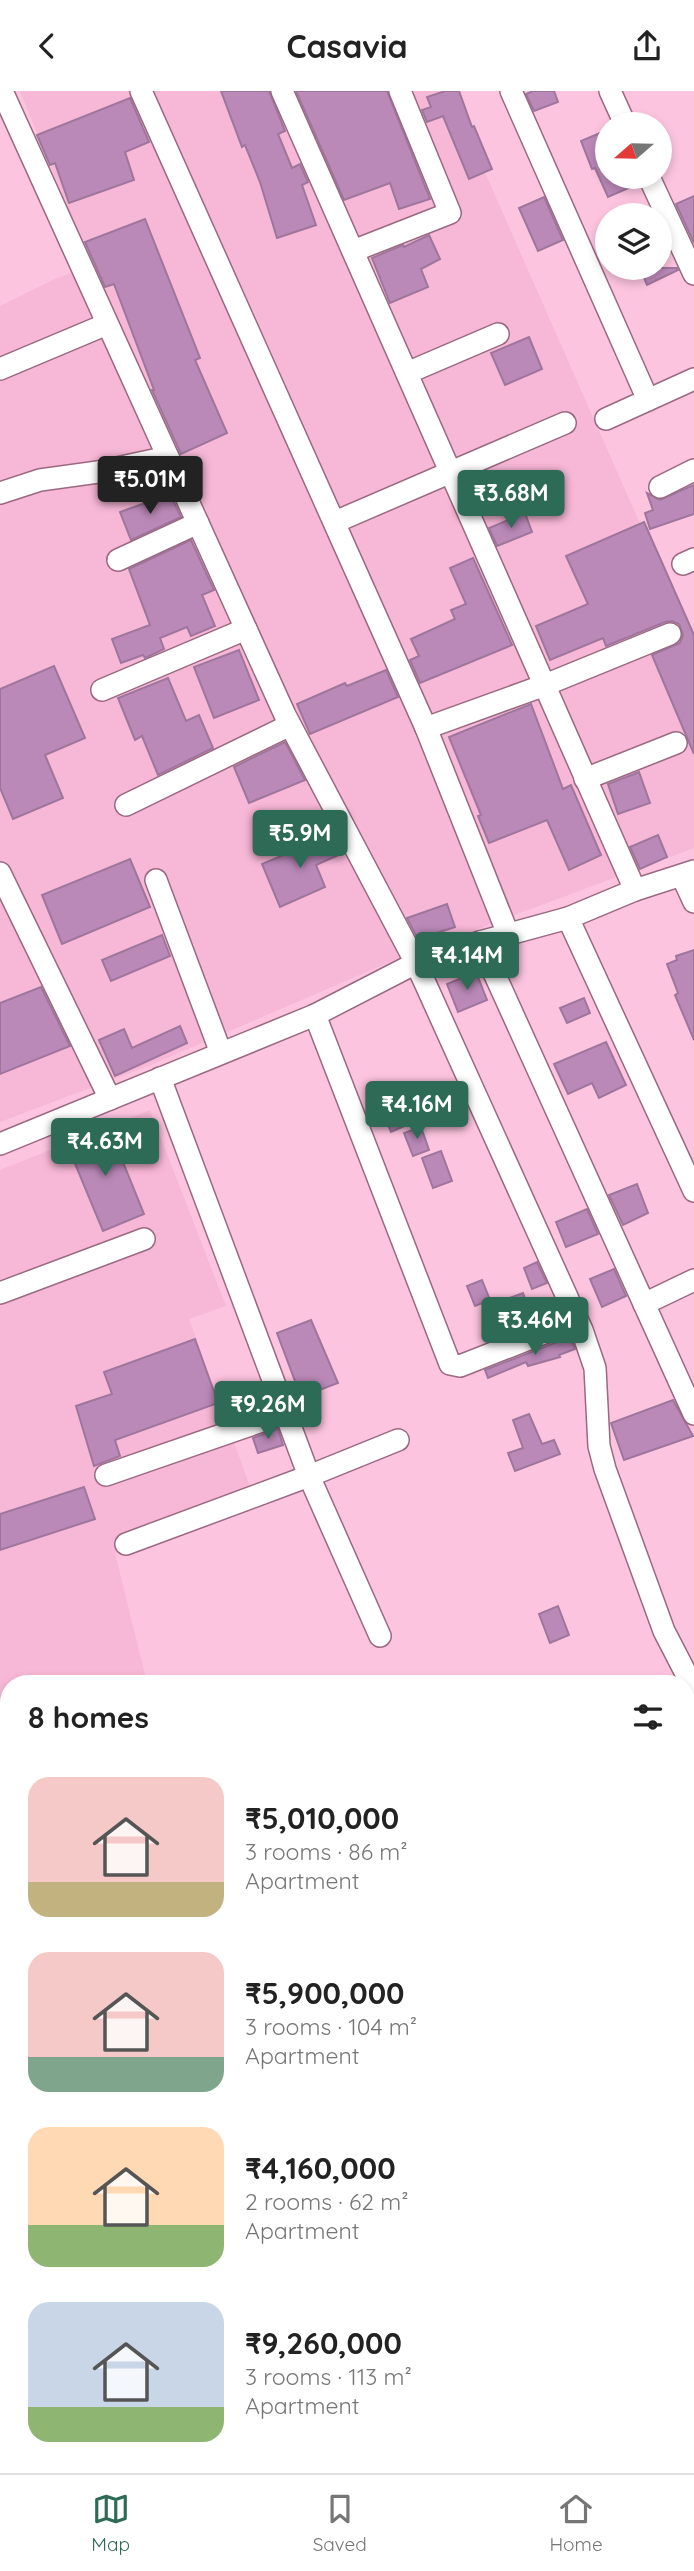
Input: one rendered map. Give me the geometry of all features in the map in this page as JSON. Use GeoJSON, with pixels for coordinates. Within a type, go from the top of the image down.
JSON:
{"type":"FeatureCollection","features":[{"type":"Feature","properties":{"kind":"street"},"geometry":{"type":"LineString","coordinates":[[2,91],[290,725],[416,963],[577,1320],[595,1368],[599,1446],[605,1469],[664,1631],[687,1675]]}},
{"type":"Feature","properties":{"kind":"street"},"geometry":{"type":"LineString","coordinates":[[142,91],[426,728],[508,934]]}},
{"type":"Feature","properties":{"kind":"street"},"geometry":{"type":"LineString","coordinates":[[282,91],[635,890]]}},
{"type":"Feature","properties":{"kind":"street"},"geometry":{"type":"LineString","coordinates":[[353,251],[450,213],[400,91]]}},
{"type":"Feature","properties":{"kind":"street"},"geometry":{"type":"LineString","coordinates":[[511,91],[648,400]]}},
{"type":"Feature","properties":{"kind":"street"},"geometry":{"type":"LineString","coordinates":[[610,91],[620,112]]}},
{"type":"Feature","properties":{"kind":"street"},"geometry":{"type":"LineString","coordinates":[[655,189],[694,274]]}},
{"type":"Feature","properties":{"kind":"street"},"geometry":{"type":"LineString","coordinates":[[0,369],[107,324]]}},
{"type":"Feature","properties":{"kind":"street"},"geometry":{"type":"LineString","coordinates":[[407,373],[498,334]]}},
{"type":"Feature","properties":{"kind":"street"},"geometry":{"type":"LineString","coordinates":[[606,419],[694,379]]}},
{"type":"Feature","properties":{"kind":"street"},"geometry":{"type":"LineString","coordinates":[[335,523],[565,423]]}},
{"type":"Feature","properties":{"kind":"street"},"geometry":{"type":"LineString","coordinates":[[0,493],[40,480],[98,472],[168,457]]}},
{"type":"Feature","properties":{"kind":"street"},"geometry":{"type":"LineString","coordinates":[[660,487],[694,470]]}},
{"type":"Feature","properties":{"kind":"street"},"geometry":{"type":"LineString","coordinates":[[118,560],[198,523]]}},
{"type":"Feature","properties":{"kind":"street"},"geometry":{"type":"LineString","coordinates":[[102,690],[246,629]]}},
{"type":"Feature","properties":{"kind":"street"},"geometry":{"type":"LineString","coordinates":[[426,728],[545,685],[670,634]]}},
{"type":"Feature","properties":{"kind":"street"},"geometry":{"type":"LineString","coordinates":[[126,805],[290,725]]}},
{"type":"Feature","properties":{"kind":"street"},"geometry":{"type":"LineString","coordinates":[[586,779],[676,743]]}},
{"type":"Feature","properties":{"kind":"street"},"geometry":{"type":"LineString","coordinates":[[0,873],[110,1099]]}},
{"type":"Feature","properties":{"kind":"street"},"geometry":{"type":"LineString","coordinates":[[0,1144],[314,1015],[416,963],[480,941],[568,918],[635,890],[688,873],[694,902]]}},
{"type":"Feature","properties":{"kind":"street"},"geometry":{"type":"LineString","coordinates":[[156,880],[221,1053]]}},
{"type":"Feature","properties":{"kind":"street"},"geometry":{"type":"LineString","coordinates":[[568,918],[694,1191]]}},
{"type":"Feature","properties":{"kind":"street"},"geometry":{"type":"LineString","coordinates":[[480,941],[694,1414]]}},
{"type":"Feature","properties":{"kind":"street"},"geometry":{"type":"LineString","coordinates":[[314,1015],[450,1364],[460,1366],[577,1320]]}},
{"type":"Feature","properties":{"kind":"street"},"geometry":{"type":"LineString","coordinates":[[160,1078],[309,1476],[380,1636]]}},
{"type":"Feature","properties":{"kind":"street"},"geometry":{"type":"LineString","coordinates":[[0,1293],[144,1239]]}},
{"type":"Feature","properties":{"kind":"street"},"geometry":{"type":"LineString","coordinates":[[644,1304],[694,1280]]}},
{"type":"Feature","properties":{"kind":"street"},"geometry":{"type":"LineString","coordinates":[[106,1475],[285,1413]]}},
{"type":"Feature","properties":{"kind":"street"},"geometry":{"type":"LineString","coordinates":[[126,1544],[398,1440]]}},
{"type":"Feature","properties":{"kind":"shaded area"},"geometry":{"type":"Polygon","coordinates":[[[20,91],[449,91],[694,646],[694,848],[392,961],[151,1065],[0,1122],[0,306],[91,265],[20,91]]]}},
{"type":"Feature","properties":{"kind":"shaded area"},"geometry":{"type":"Polygon","coordinates":[[[150,1110],[226,1306],[189,1319],[252,1492],[115,1553],[145,1675],[0,1675],[0,1170],[150,1110]]]}},
{"type":"Feature","properties":{"kind":"building"},"geometry":{"type":"Polygon","coordinates":[[[221,91],[269,91],[285,131],[278,134],[292,168],[300,164],[308,182],[302,185],[316,225],[277,238],[260,182],[245,145],[242,147],[221,91]]]}},
{"type":"Feature","properties":{"kind":"building"},"geometry":{"type":"Polygon","coordinates":[[[296,91],[387,91],[430,199],[399,209],[390,183],[344,200],[296,91]]]}},
{"type":"Feature","properties":{"kind":"building"},"geometry":{"type":"Polygon","coordinates":[[[445,91],[459,91],[492,169],[469,179],[443,116],[427,122],[422,110],[431,107],[427,97],[445,91]]]}},
{"type":"Feature","properties":{"kind":"building"},"geometry":{"type":"Polygon","coordinates":[[[533,91],[554,91],[558,102],[534,111],[526,94],[533,91]]]}},
{"type":"Feature","properties":{"kind":"building"},"geometry":{"type":"Polygon","coordinates":[[[130,98],[149,142],[125,152],[134,180],[69,203],[55,163],[50,165],[37,135],[130,98]]]}},
{"type":"Feature","properties":{"kind":"building"},"geometry":{"type":"Polygon","coordinates":[[[595,135],[595,168],[592,169],[581,141],[595,135]]]}},
{"type":"Feature","properties":{"kind":"building"},"geometry":{"type":"Polygon","coordinates":[[[604,189],[626,189],[608,197],[604,189]]]}},
{"type":"Feature","properties":{"kind":"building"},"geometry":{"type":"Polygon","coordinates":[[[694,196],[694,243],[676,204],[694,196]]]}},
{"type":"Feature","properties":{"kind":"building"},"geometry":{"type":"Polygon","coordinates":[[[544,197],[563,240],[538,251],[519,208],[544,197]]]}},
{"type":"Feature","properties":{"kind":"building"},"geometry":{"type":"Polygon","coordinates":[[[145,219],[200,358],[195,360],[227,433],[181,454],[152,390],[114,284],[105,287],[85,242],[145,219]]]}},
{"type":"Feature","properties":{"kind":"building"},"geometry":{"type":"Polygon","coordinates":[[[429,235],[440,259],[421,269],[428,287],[390,303],[372,258],[429,235]]]}},
{"type":"Feature","properties":{"kind":"building"},"geometry":{"type":"Polygon","coordinates":[[[645,280],[657,280],[647,285],[645,280]]]}},
{"type":"Feature","properties":{"kind":"building"},"geometry":{"type":"Polygon","coordinates":[[[529,337],[542,369],[505,385],[491,353],[529,337]]]}},
{"type":"Feature","properties":{"kind":"building"},"geometry":{"type":"Polygon","coordinates":[[[694,485],[694,514],[650,529],[645,513],[653,510],[647,493],[660,500],[694,485]]]}},
{"type":"Feature","properties":{"kind":"building"},"geometry":{"type":"Polygon","coordinates":[[[170,494],[181,517],[131,540],[120,512],[170,494]]]}},
{"type":"Feature","properties":{"kind":"building"},"geometry":{"type":"Polygon","coordinates":[[[525,513],[532,532],[497,546],[489,528],[525,513]]]}},
{"type":"Feature","properties":{"kind":"building"},"geometry":{"type":"Polygon","coordinates":[[[644,522],[694,635],[694,754],[652,655],[680,643],[683,635],[679,624],[665,622],[606,646],[603,638],[550,660],[536,626],[588,604],[566,556],[644,522]]]}},
{"type":"Feature","properties":{"kind":"building"},"geometry":{"type":"Polygon","coordinates":[[[191,540],[214,590],[202,595],[215,626],[191,636],[187,627],[160,638],[164,649],[145,658],[143,655],[121,663],[112,639],[150,625],[129,569],[191,540]]]}},
{"type":"Feature","properties":{"kind":"building"},"geometry":{"type":"Polygon","coordinates":[[[473,558],[512,645],[420,683],[410,660],[419,656],[411,639],[455,619],[451,610],[466,604],[450,568],[473,558]]]}},
{"type":"Feature","properties":{"kind":"building"},"geometry":{"type":"Polygon","coordinates":[[[239,650],[259,700],[214,718],[194,667],[239,650]]]}},
{"type":"Feature","properties":{"kind":"building"},"geometry":{"type":"Polygon","coordinates":[[[54,666],[85,738],[45,755],[63,798],[13,819],[0,788],[0,689],[54,666]]]}},
{"type":"Feature","properties":{"kind":"building"},"geometry":{"type":"Polygon","coordinates":[[[386,670],[398,697],[310,734],[297,704],[345,683],[347,686],[386,670]]]}},
{"type":"Feature","properties":{"kind":"building"},"geometry":{"type":"Polygon","coordinates":[[[168,678],[186,721],[199,715],[213,748],[158,775],[142,736],[135,740],[118,698],[168,678]]]}},
{"type":"Feature","properties":{"kind":"building"},"geometry":{"type":"Polygon","coordinates":[[[531,704],[563,789],[571,785],[601,855],[569,870],[547,820],[489,843],[478,816],[481,815],[449,737],[531,704]]]}},
{"type":"Feature","properties":{"kind":"building"},"geometry":{"type":"Polygon","coordinates":[[[285,742],[305,780],[249,803],[234,767],[285,742]]]}},
{"type":"Feature","properties":{"kind":"building"},"geometry":{"type":"Polygon","coordinates":[[[639,772],[650,803],[618,814],[608,784],[639,772]]]}},
{"type":"Feature","properties":{"kind":"building"},"geometry":{"type":"Polygon","coordinates":[[[333,834],[343,853],[316,865],[325,887],[280,907],[262,864],[333,834]]]}},
{"type":"Feature","properties":{"kind":"building"},"geometry":{"type":"Polygon","coordinates":[[[658,835],[667,857],[640,869],[630,847],[658,835]]]}},
{"type":"Feature","properties":{"kind":"building"},"geometry":{"type":"Polygon","coordinates":[[[130,859],[150,907],[62,944],[42,895],[130,859]]]}},
{"type":"Feature","properties":{"kind":"building"},"geometry":{"type":"Polygon","coordinates":[[[447,904],[455,927],[418,939],[407,918],[447,904]]]}},
{"type":"Feature","properties":{"kind":"building"},"geometry":{"type":"Polygon","coordinates":[[[162,935],[170,956],[111,981],[102,960],[162,935]]]}},
{"type":"Feature","properties":{"kind":"building"},"geometry":{"type":"Polygon","coordinates":[[[694,950],[694,1040],[675,995],[678,993],[667,964],[677,960],[676,956],[694,950]]]}},
{"type":"Feature","properties":{"kind":"building"},"geometry":{"type":"Polygon","coordinates":[[[476,972],[487,1000],[458,1012],[447,984],[476,972]]]}},
{"type":"Feature","properties":{"kind":"building"},"geometry":{"type":"Polygon","coordinates":[[[41,987],[70,1046],[0,1074],[0,1003],[41,987]]]}},
{"type":"Feature","properties":{"kind":"building"},"geometry":{"type":"Polygon","coordinates":[[[584,998],[590,1013],[567,1023],[560,1008],[584,998]]]}},
{"type":"Feature","properties":{"kind":"building"},"geometry":{"type":"Polygon","coordinates":[[[180,1026],[187,1043],[115,1076],[99,1040],[124,1029],[132,1048],[180,1026]]]}},
{"type":"Feature","properties":{"kind":"building"},"geometry":{"type":"Polygon","coordinates":[[[606,1042],[626,1085],[599,1098],[592,1083],[568,1094],[554,1064],[606,1042]]]}},
{"type":"Feature","properties":{"kind":"building"},"geometry":{"type":"Polygon","coordinates":[[[399,1100],[409,1124],[391,1132],[381,1108],[399,1100]]]}},
{"type":"Feature","properties":{"kind":"building"},"geometry":{"type":"Polygon","coordinates":[[[108,1125],[144,1214],[103,1231],[66,1142],[108,1125]]]}},
{"type":"Feature","properties":{"kind":"building"},"geometry":{"type":"Polygon","coordinates":[[[421,1127],[429,1150],[413,1156],[404,1133],[421,1127]]]}},
{"type":"Feature","properties":{"kind":"building"},"geometry":{"type":"Polygon","coordinates":[[[441,1151],[452,1181],[433,1188],[422,1158],[441,1151]]]}},
{"type":"Feature","properties":{"kind":"building"},"geometry":{"type":"Polygon","coordinates":[[[637,1184],[648,1213],[623,1225],[609,1195],[637,1184]]]}},
{"type":"Feature","properties":{"kind":"building"},"geometry":{"type":"Polygon","coordinates":[[[587,1209],[598,1234],[566,1247],[556,1222],[587,1209]]]}},
{"type":"Feature","properties":{"kind":"building"},"geometry":{"type":"Polygon","coordinates":[[[537,1262],[547,1283],[532,1289],[524,1268],[537,1262]]]}},
{"type":"Feature","properties":{"kind":"building"},"geometry":{"type":"Polygon","coordinates":[[[614,1269],[626,1296],[602,1307],[590,1279],[614,1269]]]}},
{"type":"Feature","properties":{"kind":"building"},"geometry":{"type":"Polygon","coordinates":[[[482,1280],[490,1300],[475,1306],[467,1286],[482,1280]]]}},
{"type":"Feature","properties":{"kind":"building"},"geometry":{"type":"Polygon","coordinates":[[[523,1293],[534,1323],[516,1330],[504,1300],[523,1293]]]}},
{"type":"Feature","properties":{"kind":"building"},"geometry":{"type":"Polygon","coordinates":[[[311,1320],[338,1383],[301,1397],[277,1333],[311,1320]]]}},
{"type":"Feature","properties":{"kind":"building"},"geometry":{"type":"Polygon","coordinates":[[[570,1337],[575,1349],[559,1355],[560,1357],[528,1366],[526,1362],[488,1378],[485,1370],[570,1337]]]}},
{"type":"Feature","properties":{"kind":"building"},"geometry":{"type":"Polygon","coordinates":[[[195,1339],[218,1403],[115,1440],[120,1456],[94,1466],[76,1406],[112,1394],[104,1372],[195,1339]]]}},
{"type":"Feature","properties":{"kind":"building"},"geometry":{"type":"Polygon","coordinates":[[[673,1400],[693,1436],[624,1460],[611,1423],[673,1400]]]}},
{"type":"Feature","properties":{"kind":"building"},"geometry":{"type":"Polygon","coordinates":[[[529,1414],[542,1444],[554,1440],[560,1454],[515,1471],[508,1453],[523,1448],[513,1420],[529,1414]]]}},
{"type":"Feature","properties":{"kind":"building"},"geometry":{"type":"Polygon","coordinates":[[[278,1429],[283,1445],[258,1453],[253,1438],[278,1429]]]}},
{"type":"Feature","properties":{"kind":"building"},"geometry":{"type":"Polygon","coordinates":[[[84,1487],[95,1519],[0,1550],[0,1514],[84,1487]]]}},
{"type":"Feature","properties":{"kind":"building"},"geometry":{"type":"Polygon","coordinates":[[[558,1606],[569,1635],[550,1643],[539,1614],[558,1606]]]}}]}
